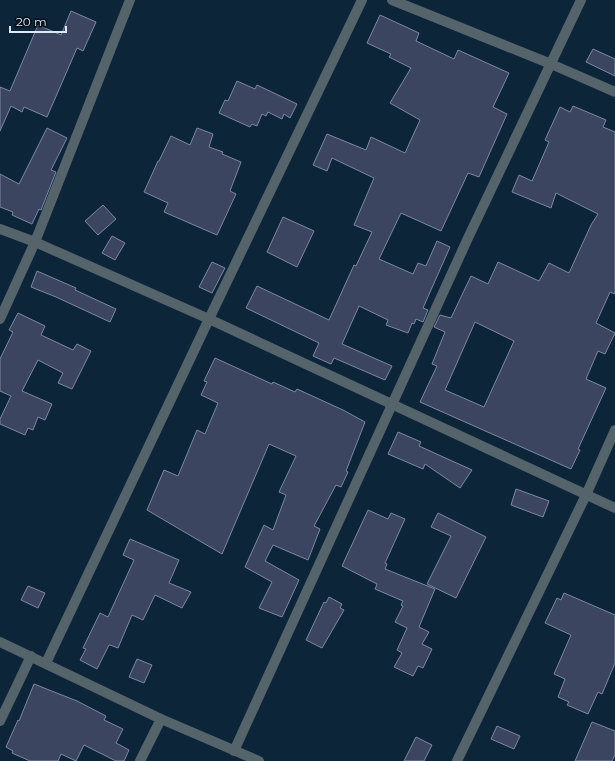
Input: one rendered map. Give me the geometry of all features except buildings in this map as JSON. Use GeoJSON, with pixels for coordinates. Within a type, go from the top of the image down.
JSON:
{"type":"FeatureCollection","features":[{"type":"Feature","properties":{"kind":"street"},"geometry":{"type":"LineString","coordinates":[[0,319],[35,242],[130,0]]}},
{"type":"Feature","properties":{"kind":"street"},"geometry":{"type":"LineString","coordinates":[[46,663],[362,0]]}},
{"type":"Feature","properties":{"kind":"street"},"geometry":{"type":"LineString","coordinates":[[392,0],[551,64],[615,92]]}},
{"type":"Feature","properties":{"kind":"street"},"geometry":{"type":"LineString","coordinates":[[234,751],[468,238],[581,0]]}},
{"type":"Feature","properties":{"kind":"street"},"geometry":{"type":"LineString","coordinates":[[0,229],[35,242],[209,319],[615,508]]}},
{"type":"Feature","properties":{"kind":"street"},"geometry":{"type":"LineString","coordinates":[[457,761],[586,494],[615,430]]}},
{"type":"Feature","properties":{"kind":"street"},"geometry":{"type":"LineString","coordinates":[[0,642],[161,719],[259,761]]}},
{"type":"Feature","properties":{"kind":"street"},"geometry":{"type":"LineString","coordinates":[[0,721],[31,656]]}},
{"type":"Feature","properties":{"kind":"street"},"geometry":{"type":"LineString","coordinates":[[140,761],[161,719]]}}]}
